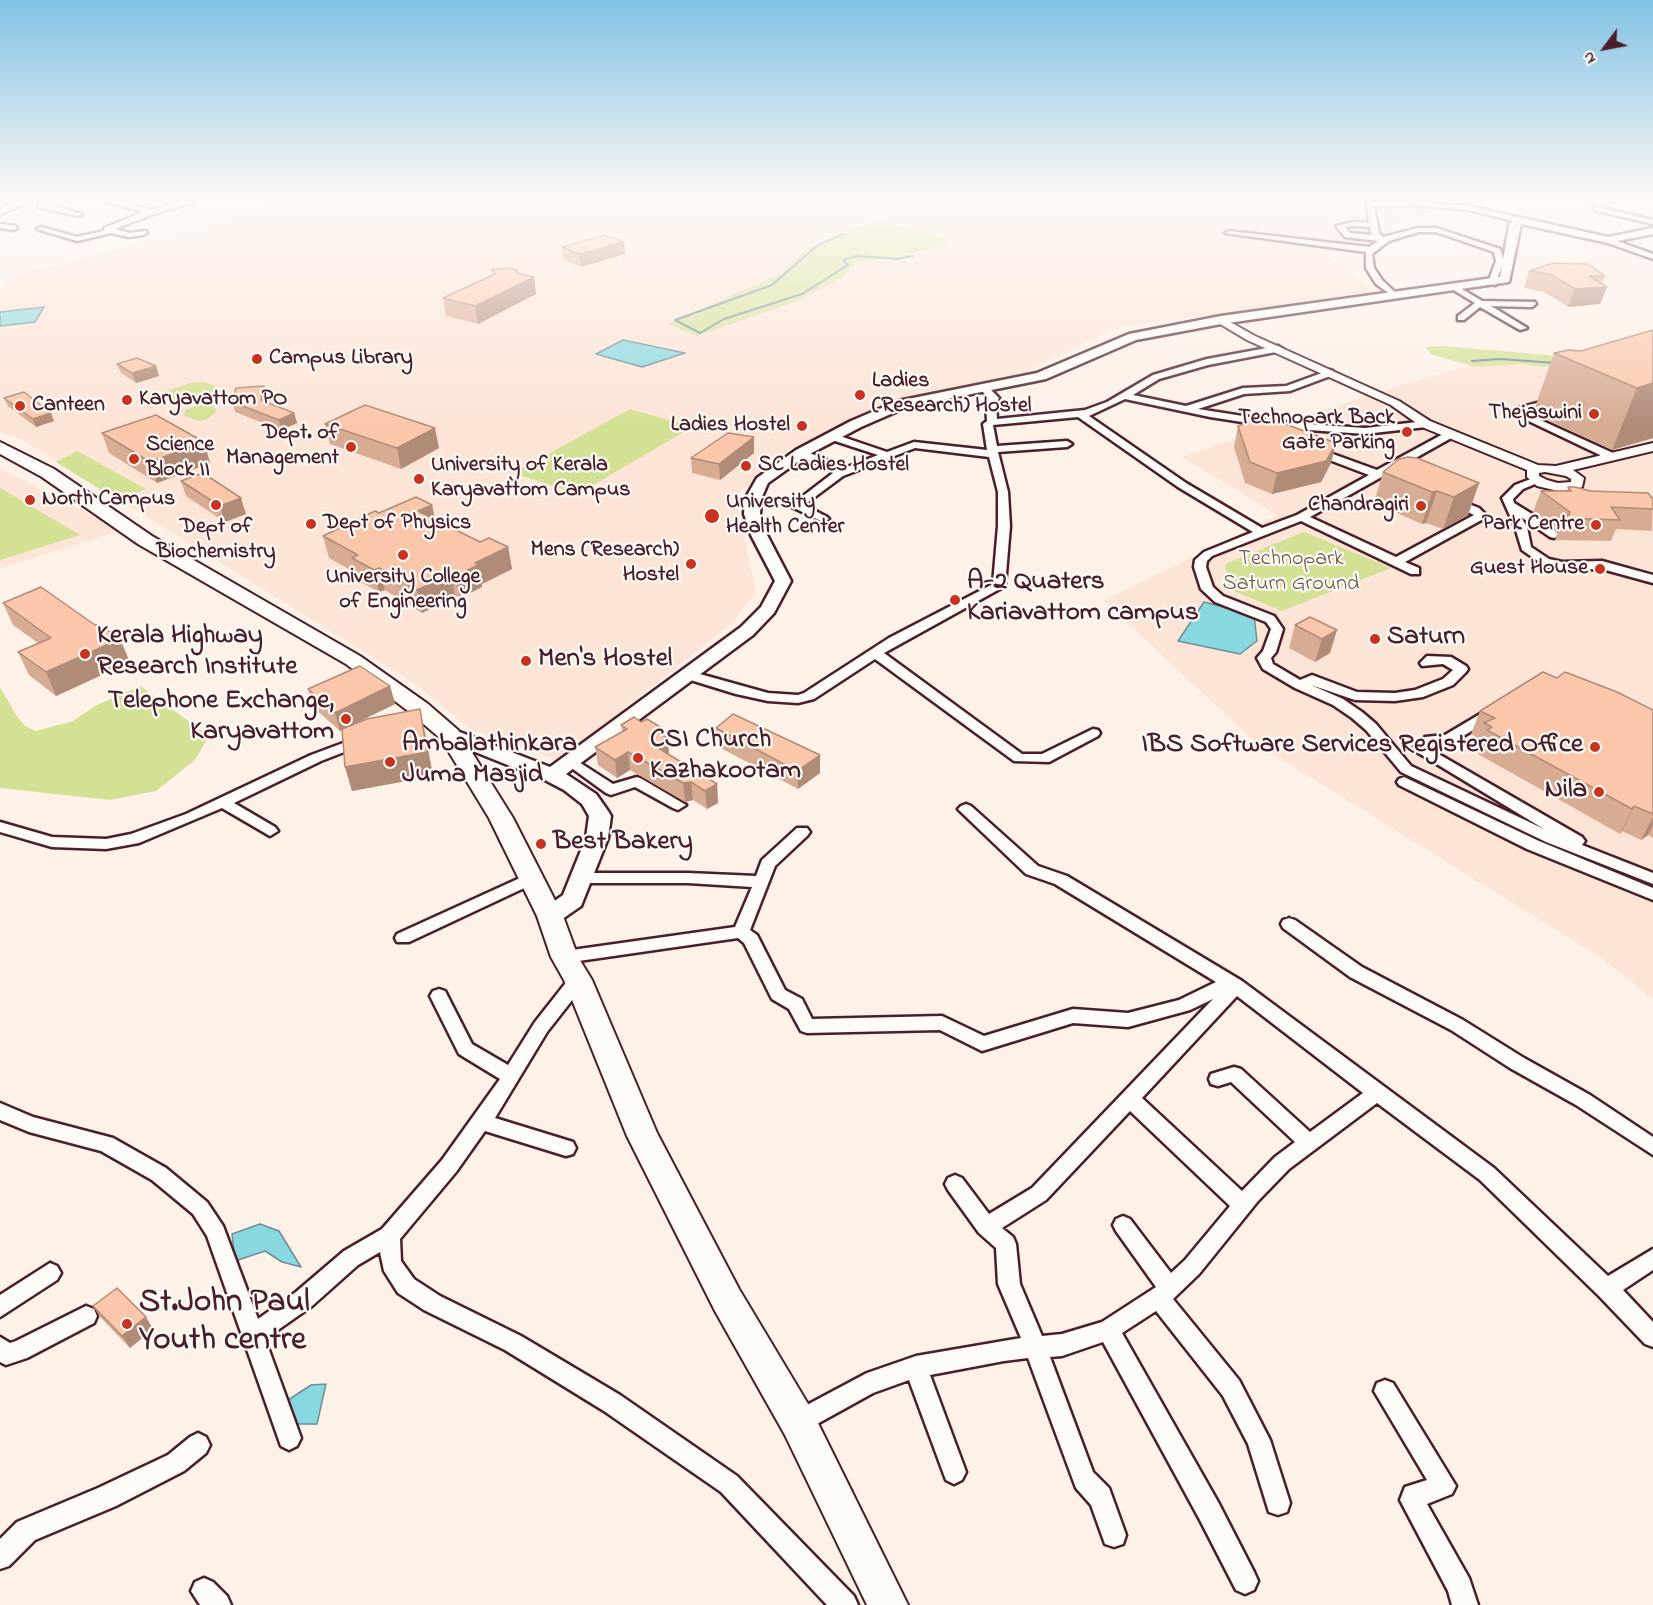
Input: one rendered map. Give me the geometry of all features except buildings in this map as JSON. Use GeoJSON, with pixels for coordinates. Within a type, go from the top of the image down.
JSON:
{"type":"FeatureCollection","features":[{"type":"Feature","properties":{"kind":"main road"},"geometry":{"type":"LineString","coordinates":[[552,775],[747,631],[768,609],[783,581],[759,535],[752,514],[753,499],[762,481],[801,453],[856,424],[903,404],[1041,376],[1133,337],[1221,320],[1495,282],[1507,276]]}},
{"type":"Feature","properties":{"kind":"main road"},"geometry":{"type":"LineString","coordinates":[[0,447],[48,473],[145,540],[353,660],[411,714],[450,735],[552,775],[571,785],[589,799],[600,816],[597,838],[573,900],[550,916]]}},
{"type":"Feature","properties":{"kind":"main road"},"geometry":{"type":"LineString","coordinates":[[450,735],[501,818],[550,916],[565,957],[578,980],[643,1136],[727,1300],[798,1422],[888,1605]]}},
{"type":"Feature","properties":{"kind":"street"},"geometry":{"type":"LineString","coordinates":[[1375,276],[1394,295]]}},
{"type":"Feature","properties":{"kind":"street"},"geometry":{"type":"LineString","coordinates":[[1461,318],[1484,303],[1498,286],[1495,282],[1496,276]]}},
{"type":"Feature","properties":{"kind":"street"},"geometry":{"type":"LineString","coordinates":[[1455,287],[1523,328]]}},
{"type":"Feature","properties":{"kind":"street"},"geometry":{"type":"LineString","coordinates":[[1484,303],[1532,304]]}},
{"type":"Feature","properties":{"kind":"street"},"geometry":{"type":"LineString","coordinates":[[1221,320],[1251,338],[1395,403],[1426,424],[1449,435],[1521,462],[1549,486],[1570,487],[1653,454]]}},
{"type":"Feature","properties":{"kind":"street"},"geometry":{"type":"LineString","coordinates":[[689,675],[758,695],[798,699],[809,696],[927,622],[971,602],[999,585],[1004,526],[1003,492],[992,452],[988,424],[1080,414],[1125,396],[1156,377],[1224,358],[1278,349]]}},
{"type":"Feature","properties":{"kind":"street"},"geometry":{"type":"LineString","coordinates":[[1187,409],[1243,391],[1287,389],[1330,373]]}},
{"type":"Feature","properties":{"kind":"street"},"geometry":{"type":"LineString","coordinates":[[984,388],[994,398],[991,404],[992,422]]}},
{"type":"Feature","properties":{"kind":"street"},"geometry":{"type":"LineString","coordinates":[[1125,396],[1281,425],[1365,431],[1426,424]]}},
{"type":"Feature","properties":{"kind":"street"},"geometry":{"type":"LineString","coordinates":[[1564,399],[1522,410],[1519,414],[1609,455],[1570,487]]}},
{"type":"Feature","properties":{"kind":"street"},"geometry":{"type":"LineString","coordinates":[[1080,414],[1182,485],[1262,533]]}},
{"type":"Feature","properties":{"kind":"street"},"geometry":{"type":"LineString","coordinates":[[1449,435],[1380,479],[1360,483],[1339,498],[1301,518],[1208,554],[1201,560],[1200,572],[1207,589],[1219,599],[1265,615],[1275,623],[1277,629],[1269,652],[1264,658],[1268,666],[1300,685],[1338,702],[1358,715],[1406,769],[1551,838],[1653,879]]}},
{"type":"Feature","properties":{"kind":"street"},"geometry":{"type":"LineString","coordinates":[[833,437],[890,456]]}},
{"type":"Feature","properties":{"kind":"street"},"geometry":{"type":"LineString","coordinates":[[824,519],[796,506],[838,474],[914,445],[992,452],[1066,444]]}},
{"type":"Feature","properties":{"kind":"street"},"geometry":{"type":"LineString","coordinates":[[1604,457],[1653,447]]}},
{"type":"Feature","properties":{"kind":"street"},"geometry":{"type":"LineString","coordinates":[[1308,449],[1380,479]]}},
{"type":"Feature","properties":{"kind":"street"},"geometry":{"type":"LineString","coordinates":[[801,453],[835,467],[838,474]]}},
{"type":"Feature","properties":{"kind":"street"},"geometry":{"type":"LineString","coordinates":[[1536,474],[1570,487]]}},
{"type":"Feature","properties":{"kind":"street"},"geometry":{"type":"LineString","coordinates":[[1536,474],[1507,498],[1521,527],[1526,548],[1545,562],[1562,566],[1602,565],[1653,579]]}},
{"type":"Feature","properties":{"kind":"street"},"geometry":{"type":"LineString","coordinates":[[1396,562],[1481,516],[1475,510],[1445,498]]}},
{"type":"Feature","properties":{"kind":"street"},"geometry":{"type":"LineString","coordinates":[[1509,505],[1541,524],[1554,535]]}},
{"type":"Feature","properties":{"kind":"street"},"geometry":{"type":"LineString","coordinates":[[1301,518],[1415,571]]}},
{"type":"Feature","properties":{"kind":"street"},"geometry":{"type":"LineString","coordinates":[[876,654],[1019,758],[1044,759],[1093,733]]}},
{"type":"Feature","properties":{"kind":"street"},"geometry":{"type":"LineString","coordinates":[[1300,685],[1312,679],[1361,697],[1395,697],[1418,694],[1448,682],[1461,669],[1446,660],[1432,659],[1427,663]]}},
{"type":"Feature","properties":{"kind":"street"},"geometry":{"type":"LineString","coordinates":[[1501,708],[1448,739],[1430,740],[1419,749],[1574,839],[1602,859]]}},
{"type":"Feature","properties":{"kind":"street"},"geometry":{"type":"LineString","coordinates":[[0,827],[52,842],[106,844],[134,839],[222,802],[306,762],[378,733]]}},
{"type":"Feature","properties":{"kind":"street"},"geometry":{"type":"LineString","coordinates":[[571,761],[611,790],[637,782],[678,806]]}},
{"type":"Feature","properties":{"kind":"street"},"geometry":{"type":"LineString","coordinates":[[1404,782],[1533,845],[1653,894]]}},
{"type":"Feature","properties":{"kind":"street"},"geometry":{"type":"LineString","coordinates":[[222,802],[270,831]]}},
{"type":"Feature","properties":{"kind":"street"},"geometry":{"type":"LineString","coordinates":[[966,809],[1032,870],[1061,880],[1236,986],[1487,1174],[1607,1289],[1653,1337]]}},
{"type":"Feature","properties":{"kind":"street"},"geometry":{"type":"LineString","coordinates":[[741,932],[768,864],[802,832]]}},
{"type":"Feature","properties":{"kind":"street"},"geometry":{"type":"LineString","coordinates":[[403,938],[531,878]]}},
{"type":"Feature","properties":{"kind":"street"},"geometry":{"type":"LineString","coordinates":[[581,878],[688,878],[762,882]]}},
{"type":"Feature","properties":{"kind":"street"},"geometry":{"type":"LineString","coordinates":[[1289,924],[1356,972],[1457,1025],[1582,1100],[1653,1147]]}},
{"type":"Feature","properties":{"kind":"street"},"geometry":{"type":"LineString","coordinates":[[565,957],[741,932],[750,939],[778,994],[796,1004],[807,1026],[942,1023],[982,1044],[1073,1016],[1128,1020],[1184,1005],[1224,986],[1236,986]]}},
{"type":"Feature","properties":{"kind":"street"},"geometry":{"type":"LineString","coordinates":[[252,1335],[304,1299],[351,1258],[389,1236],[449,1166],[482,1122],[541,1027],[578,980]]}},
{"type":"Feature","properties":{"kind":"street"},"geometry":{"type":"LineString","coordinates":[[986,1227],[1039,1194],[1236,986]]}},
{"type":"Feature","properties":{"kind":"street"},"geometry":{"type":"LineString","coordinates":[[439,996],[465,1049],[512,1076]]}},
{"type":"Feature","properties":{"kind":"street"},"geometry":{"type":"LineString","coordinates":[[1218,1079],[1234,1074],[1309,1143]]}},
{"type":"Feature","properties":{"kind":"street"},"geometry":{"type":"LineString","coordinates":[[798,1422],[867,1384],[916,1367],[1004,1350],[1062,1345],[1108,1330],[1164,1293],[1192,1267],[1251,1195],[1282,1163],[1377,1093]]}},
{"type":"Feature","properties":{"kind":"street"},"geometry":{"type":"LineString","coordinates":[[1129,1098],[1244,1206]]}},
{"type":"Feature","properties":{"kind":"street"},"geometry":{"type":"LineString","coordinates":[[0,1111],[29,1124],[106,1144],[159,1174],[200,1208],[216,1232],[290,1438]]}},
{"type":"Feature","properties":{"kind":"street"},"geometry":{"type":"LineString","coordinates":[[482,1122],[566,1148]]}},
{"type":"Feature","properties":{"kind":"street"},"geometry":{"type":"LineString","coordinates":[[955,1184],[986,1227],[1006,1245],[1009,1284],[1036,1347],[1042,1374],[1082,1475],[1100,1497],[1114,1535]]}},
{"type":"Feature","properties":{"kind":"street"},"geometry":{"type":"LineString","coordinates":[[1123,1225],[1164,1293],[1231,1388],[1258,1440],[1278,1503]]}},
{"type":"Feature","properties":{"kind":"street"},"geometry":{"type":"LineString","coordinates":[[389,1236],[391,1264],[406,1286],[432,1303],[513,1343],[612,1402],[729,1484],[845,1605]]}},
{"type":"Feature","properties":{"kind":"street"},"geometry":{"type":"LineString","coordinates":[[1607,1289],[1653,1258]]}},
{"type":"Feature","properties":{"kind":"street"},"geometry":{"type":"LineString","coordinates":[[0,1307],[50,1273]]}},
{"type":"Feature","properties":{"kind":"street"},"geometry":{"type":"LineString","coordinates":[[0,1348],[6,1354],[19,1351],[86,1316]]}},
{"type":"Feature","properties":{"kind":"street"},"geometry":{"type":"LineString","coordinates":[[1108,1330],[1209,1511],[1245,1581]]}},
{"type":"Feature","properties":{"kind":"street"},"geometry":{"type":"LineString","coordinates":[[916,1367],[954,1472]]}},
{"type":"Feature","properties":{"kind":"street"},"geometry":{"type":"LineString","coordinates":[[1385,1391],[1444,1486],[1414,1496],[1413,1500],[1460,1587],[1465,1605]]}},
{"type":"Feature","properties":{"kind":"street"},"geometry":{"type":"LineString","coordinates":[[0,1557],[26,1531],[107,1497],[176,1464],[198,1445]]}},
{"type":"Feature","properties":{"kind":"shaded area","name":"University of Kerala Karyavattom Campus"},"geometry":{"type":"Polygon","coordinates":[[[15,276],[1355,276],[1378,293],[1118,327],[1026,371],[861,414],[790,450],[735,496],[756,592],[731,624],[558,760],[471,730],[416,684],[23,440],[0,431],[0,289],[15,276]]]}},
{"type":"Feature","properties":{"kind":"shaded area"},"geometry":{"type":"Polygon","coordinates":[[[1501,357],[1653,368],[1653,999],[1603,959],[1257,744],[1104,601],[1278,515],[1182,457],[1394,387],[1501,357]]]}},
{"type":"Feature","properties":{"kind":"shaded area","name":"North Campus"},"geometry":{"type":"Polygon","coordinates":[[[0,469],[122,530],[0,568],[0,469]]]}},
{"type":"Feature","properties":{"kind":"green space"},"geometry":{"type":"Polygon","coordinates":[[[775,276],[844,276],[797,301],[697,336],[668,324],[775,276]]]}},
{"type":"Feature","properties":{"kind":"green space"},"geometry":{"type":"Polygon","coordinates":[[[1443,346],[1560,356],[1562,366],[1543,367],[1520,364],[1475,367],[1431,354],[1425,347],[1443,346]]]}},
{"type":"Feature","properties":{"kind":"green space"},"geometry":{"type":"Polygon","coordinates":[[[205,382],[215,386],[214,391],[187,401],[174,403],[160,397],[165,391],[191,383],[205,382]]]}},
{"type":"Feature","properties":{"kind":"green space"},"geometry":{"type":"Polygon","coordinates":[[[207,402],[216,409],[209,418],[201,421],[184,416],[185,410],[207,402]]]}},
{"type":"Feature","properties":{"kind":"green space"},"geometry":{"type":"Polygon","coordinates":[[[630,409],[692,427],[578,494],[514,473],[630,409]]]}},
{"type":"Feature","properties":{"kind":"green space"},"geometry":{"type":"Polygon","coordinates":[[[77,451],[146,489],[117,500],[56,462],[77,451]]]}},
{"type":"Feature","properties":{"kind":"green space"},"geometry":{"type":"Polygon","coordinates":[[[0,488],[80,535],[0,560],[0,488]]]}},
{"type":"Feature","properties":{"kind":"green space","name":"Technopark Saturn Ground"},"geometry":{"type":"Polygon","coordinates":[[[1304,532],[1391,568],[1282,611],[1229,589],[1225,564],[1304,532]]]}},
{"type":"Feature","properties":{"kind":"green space"},"geometry":{"type":"Polygon","coordinates":[[[140,686],[209,736],[195,760],[156,791],[110,800],[0,788],[0,687],[18,718],[25,726],[36,731],[73,721],[95,706],[140,686]]]}},
{"type":"Feature","properties":{"kind":"water"},"geometry":{"type":"Polygon","coordinates":[[[44,307],[35,322],[0,326],[0,312],[44,307]]]}},
{"type":"Feature","properties":{"kind":"water"},"geometry":{"type":"Polygon","coordinates":[[[623,340],[685,353],[642,367],[596,354],[623,340]]]}},
{"type":"Feature","properties":{"kind":"water"},"geometry":{"type":"Polygon","coordinates":[[[1204,602],[1254,615],[1257,641],[1240,654],[1178,641],[1204,602]]]}},
{"type":"Feature","properties":{"kind":"water"},"geometry":{"type":"Polygon","coordinates":[[[260,1224],[279,1231],[301,1267],[282,1262],[265,1251],[235,1261],[232,1234],[260,1224]]]}},
{"type":"Feature","properties":{"kind":"water"},"geometry":{"type":"Polygon","coordinates":[[[326,1384],[317,1424],[293,1424],[288,1400],[311,1385],[326,1384]]]}},
{"type":"Feature","properties":{"kind":"waterway"},"geometry":{"type":"LineString","coordinates":[[782,276],[772,285],[675,320],[700,333],[724,319],[802,294],[831,276]]}},
{"type":"Feature","properties":{"kind":"waterway"},"geometry":{"type":"LineString","coordinates":[[1472,361],[1500,359],[1555,363]]}},
{"type":"Feature","properties":{"kind":"place","name":"Campus Library"},"geometry":{"type":"Point","coordinates":[257,359]}},
{"type":"Feature","properties":{"kind":"place","name":"Ladies (Research) Hostel"},"geometry":{"type":"Point","coordinates":[860,395]}},
{"type":"Feature","properties":{"kind":"place","name":"Karyavattom PO"},"geometry":{"type":"Point","coordinates":[127,400]}},
{"type":"Feature","properties":{"kind":"place","name":"Canteen"},"geometry":{"type":"Point","coordinates":[20,406]}},
{"type":"Feature","properties":{"kind":"place","name":"Thejaswini"},"geometry":{"type":"Point","coordinates":[1594,414]}},
{"type":"Feature","properties":{"kind":"place","name":"Ladies Hostel"},"geometry":{"type":"Point","coordinates":[802,426]}},
{"type":"Feature","properties":{"kind":"place","name":"Technopark Back Gate Parking"},"geometry":{"type":"Point","coordinates":[1407,432]}},
{"type":"Feature","properties":{"kind":"place","name":"Dept. of Management"},"geometry":{"type":"Point","coordinates":[351,447]}},
{"type":"Feature","properties":{"kind":"place","name":"Science Block II"},"geometry":{"type":"Point","coordinates":[134,459]}},
{"type":"Feature","properties":{"kind":"place","name":"SC Ladies Hostel"},"geometry":{"type":"Point","coordinates":[746,466]}},
{"type":"Feature","properties":{"kind":"place","name":"University of Kerala Karyavattom Campus"},"geometry":{"type":"Point","coordinates":[419,479]}},
{"type":"Feature","properties":{"kind":"place","name":"North Campus"},"geometry":{"type":"Point","coordinates":[30,500]}},
{"type":"Feature","properties":{"kind":"place","name":"Dept of Biochemistry"},"geometry":{"type":"Point","coordinates":[216,505]}},
{"type":"Feature","properties":{"kind":"place","name":"Chandragiri"},"geometry":{"type":"Point","coordinates":[1421,506]}},
{"type":"Feature","properties":{"kind":"place","name":"University Health Center"},"geometry":{"type":"Point","coordinates":[712,516]}},
{"type":"Feature","properties":{"kind":"place","name":"Dept of Physics"},"geometry":{"type":"Point","coordinates":[311,524]}},
{"type":"Feature","properties":{"kind":"place","name":"Park Centre"},"geometry":{"type":"Point","coordinates":[1596,525]}},
{"type":"Feature","properties":{"kind":"place","name":"University College of Engineering"},"geometry":{"type":"Point","coordinates":[403,555]}},
{"type":"Feature","properties":{"kind":"place","name":"Mens (Research) Hostel"},"geometry":{"type":"Point","coordinates":[691,564]}},
{"type":"Feature","properties":{"kind":"place","name":"Guest House"},"geometry":{"type":"Point","coordinates":[1600,569]}},
{"type":"Feature","properties":{"kind":"place","name":"A-2 Quaters Kariavattom campus"},"geometry":{"type":"Point","coordinates":[955,600]}},
{"type":"Feature","properties":{"kind":"place","name":"Saturn"},"geometry":{"type":"Point","coordinates":[1375,639]}},
{"type":"Feature","properties":{"kind":"place","name":"Kerala Highway Research Institute"},"geometry":{"type":"Point","coordinates":[85,654]}},
{"type":"Feature","properties":{"kind":"place","name":"Men's Hostel"},"geometry":{"type":"Point","coordinates":[526,661]}},
{"type":"Feature","properties":{"kind":"place","name":"Telephone Exchange, Karyavattom"},"geometry":{"type":"Point","coordinates":[346,719]}},
{"type":"Feature","properties":{"kind":"place","name":"IBS Software Services Registered Office"},"geometry":{"type":"Point","coordinates":[1595,747]}},
{"type":"Feature","properties":{"kind":"place","name":"CSI Church Kazhakootam"},"geometry":{"type":"Point","coordinates":[638,758]}},
{"type":"Feature","properties":{"kind":"place","name":"Ambalathinkara Juma Masjid"},"geometry":{"type":"Point","coordinates":[390,762]}},
{"type":"Feature","properties":{"kind":"place","name":"Nila"},"geometry":{"type":"Point","coordinates":[1599,792]}},
{"type":"Feature","properties":{"kind":"place","name":"Best Bakery"},"geometry":{"type":"Point","coordinates":[541,844]}},
{"type":"Feature","properties":{"kind":"place","name":"St.John Paul Youth centre"},"geometry":{"type":"Point","coordinates":[127,1324]}}]}
